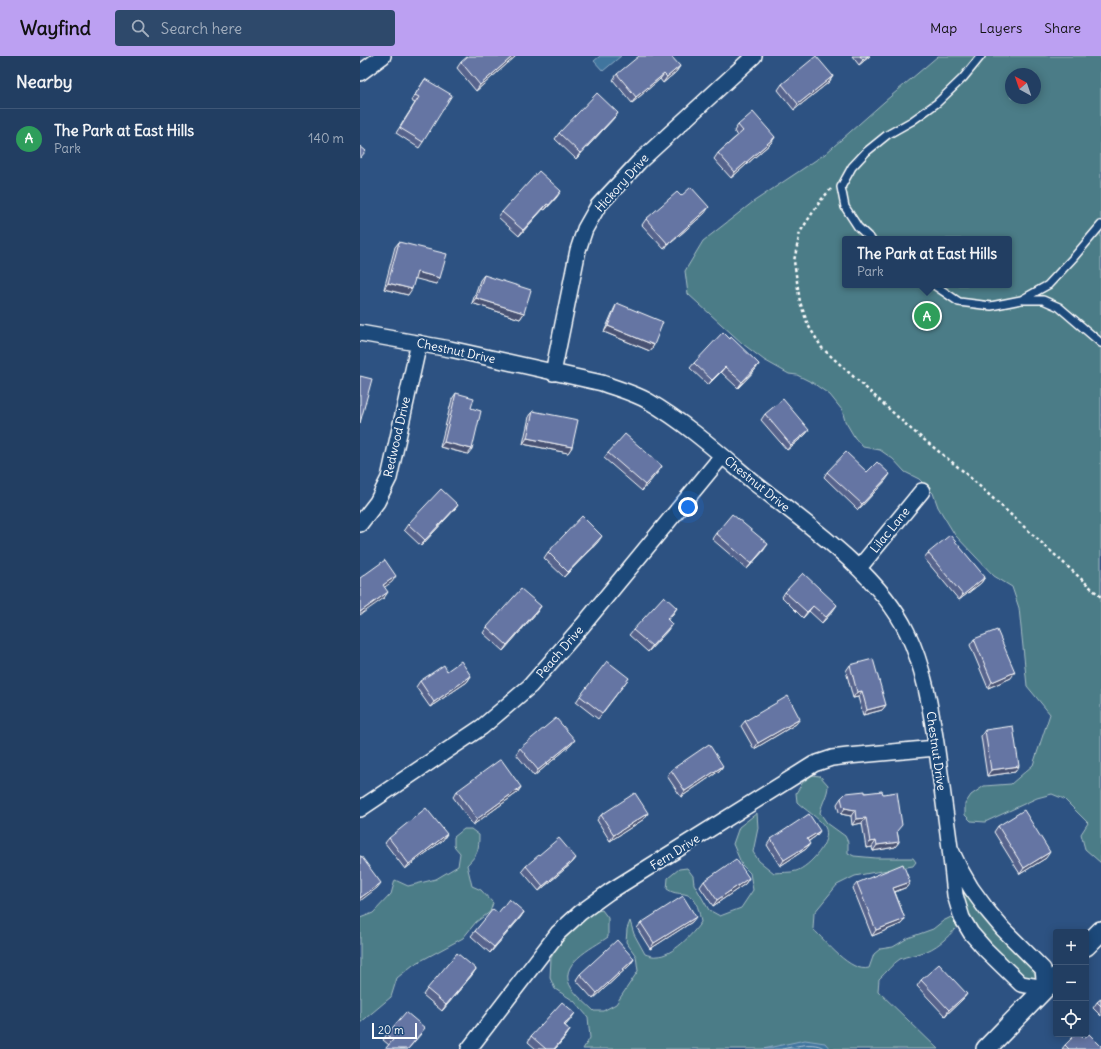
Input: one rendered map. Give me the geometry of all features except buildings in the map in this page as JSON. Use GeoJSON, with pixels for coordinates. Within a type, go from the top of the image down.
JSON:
{"type":"FeatureCollection","features":[{"type":"Feature","properties":{"kind":"street"},"geometry":{"type":"LineString","coordinates":[[360,73],[383,56]]}},
{"type":"Feature","properties":{"kind":"street","name":"Hickory Drive"},"geometry":{"type":"LineString","coordinates":[[553,373],[578,250],[585,229],[598,206],[639,162],[754,56]]}},
{"type":"Feature","properties":{"kind":"street","name":"Chestnut Drive"},"geometry":{"type":"LineString","coordinates":[[360,333],[419,343],[602,384],[625,391],[646,400],[680,422],[859,568],[897,614],[915,649],[925,679],[950,848],[954,895],[962,918],[971,933],[985,949],[1021,984],[1051,983],[1043,970],[1003,929],[987,910],[971,888],[950,848]]}},
{"type":"Feature","properties":{"kind":"street","name":"Redwood Drive"},"geometry":{"type":"LineString","coordinates":[[360,524],[377,502],[388,478],[419,343]]}},
{"type":"Feature","properties":{"kind":"street","name":"Peach Drive"},"geometry":{"type":"LineString","coordinates":[[360,808],[482,727],[530,686],[583,625],[722,456]]}},
{"type":"Feature","properties":{"kind":"street","name":"Lilac Lane"},"geometry":{"type":"LineString","coordinates":[[859,568],[922,491]]}},
{"type":"Feature","properties":{"kind":"street","name":"Fern Drive"},"geometry":{"type":"LineString","coordinates":[[469,1049],[558,933],[580,913],[609,892],[814,764],[832,758],[936,748]]}},
{"type":"Feature","properties":{"kind":"street"},"geometry":{"type":"LineString","coordinates":[[1089,943],[1101,931]]}},
{"type":"Feature","properties":{"kind":"street"},"geometry":{"type":"LineString","coordinates":[[986,1049],[1051,983]]}},
{"type":"Feature","properties":{"kind":"lane"},"geometry":{"type":"LineString","coordinates":[[868,236],[858,226],[845,207],[841,187],[852,166],[887,135],[912,121],[937,103],[963,78],[981,56]]}},
{"type":"Feature","properties":{"kind":"lane"},"geometry":{"type":"LineString","coordinates":[[1022,300],[1048,285],[1101,225]]}},
{"type":"Feature","properties":{"kind":"lane"},"geometry":{"type":"LineString","coordinates":[[938,288],[959,302],[991,306],[1022,300],[1043,300],[1059,308],[1101,343]]}},
{"type":"Feature","properties":{"kind":"path"},"geometry":{"type":"LineString","coordinates":[[852,166],[821,200],[800,232],[794,261],[800,302],[808,325],[822,348],[912,430],[963,471],[1101,597]]}},
{"type":"Feature","properties":{"kind":"green space"},"geometry":{"type":"Polygon","coordinates":[[[938,56],[1101,56],[1101,863],[1085,849],[1081,834],[1088,823],[1064,799],[1052,794],[1037,798],[985,822],[971,821],[965,815],[965,804],[971,795],[984,786],[1011,784],[1033,765],[1050,714],[1027,686],[1019,608],[1012,587],[994,576],[955,535],[938,507],[933,493],[919,479],[905,472],[893,459],[880,450],[863,447],[855,438],[845,421],[842,410],[830,395],[813,383],[797,375],[789,374],[764,360],[743,344],[688,294],[685,271],[703,241],[753,202],[825,154],[938,56]]]}},
{"type":"Feature","properties":{"kind":"green space"},"geometry":{"type":"Polygon","coordinates":[[[812,775],[820,776],[828,785],[820,813],[827,823],[845,836],[848,842],[848,853],[854,856],[876,858],[913,858],[916,862],[913,866],[855,876],[837,885],[814,913],[813,929],[831,948],[854,966],[869,968],[874,954],[880,949],[893,947],[908,938],[933,929],[951,917],[957,920],[957,927],[941,943],[932,949],[900,959],[894,963],[879,979],[878,991],[938,1049],[583,1049],[590,1038],[588,1017],[574,1001],[555,989],[550,978],[551,958],[563,935],[593,912],[602,910],[608,918],[608,937],[578,958],[572,964],[568,972],[568,980],[574,992],[594,1011],[603,1011],[616,1004],[638,971],[636,956],[626,942],[627,929],[630,921],[634,934],[645,954],[654,956],[663,955],[682,944],[701,922],[698,907],[691,897],[667,889],[668,878],[679,869],[687,868],[693,876],[694,884],[709,910],[720,916],[741,908],[753,890],[750,873],[742,865],[733,844],[739,827],[757,813],[758,828],[753,852],[759,861],[774,873],[796,871],[801,869],[813,859],[823,846],[827,833],[825,827],[819,820],[797,802],[796,793],[803,782],[812,775]]]}},
{"type":"Feature","properties":{"kind":"green space"},"geometry":{"type":"Polygon","coordinates":[[[464,829],[471,829],[479,835],[477,852],[474,858],[467,865],[472,886],[481,890],[493,903],[490,912],[476,922],[463,938],[413,965],[397,978],[391,997],[360,1023],[360,918],[373,913],[391,894],[395,880],[408,886],[436,879],[458,866],[460,853],[454,846],[454,837],[464,829]]]}},
{"type":"Feature","properties":{"kind":"green space"},"geometry":{"type":"Polygon","coordinates":[[[960,869],[1043,969],[1045,988],[1021,984],[962,918],[960,869]]]}},
{"type":"Feature","properties":{"kind":"water"},"geometry":{"type":"Polygon","coordinates":[[[600,56],[621,56],[603,71],[594,61],[600,56]]]}},
{"type":"Feature","properties":{"kind":"water"},"geometry":{"type":"Polygon","coordinates":[[[805,1040],[825,1043],[830,1049],[763,1049],[805,1040]]]}},
{"type":"Feature","properties":{"kind":"place","name":"The Park at East Hills"},"geometry":{"type":"Point","coordinates":[927,316]}}]}
